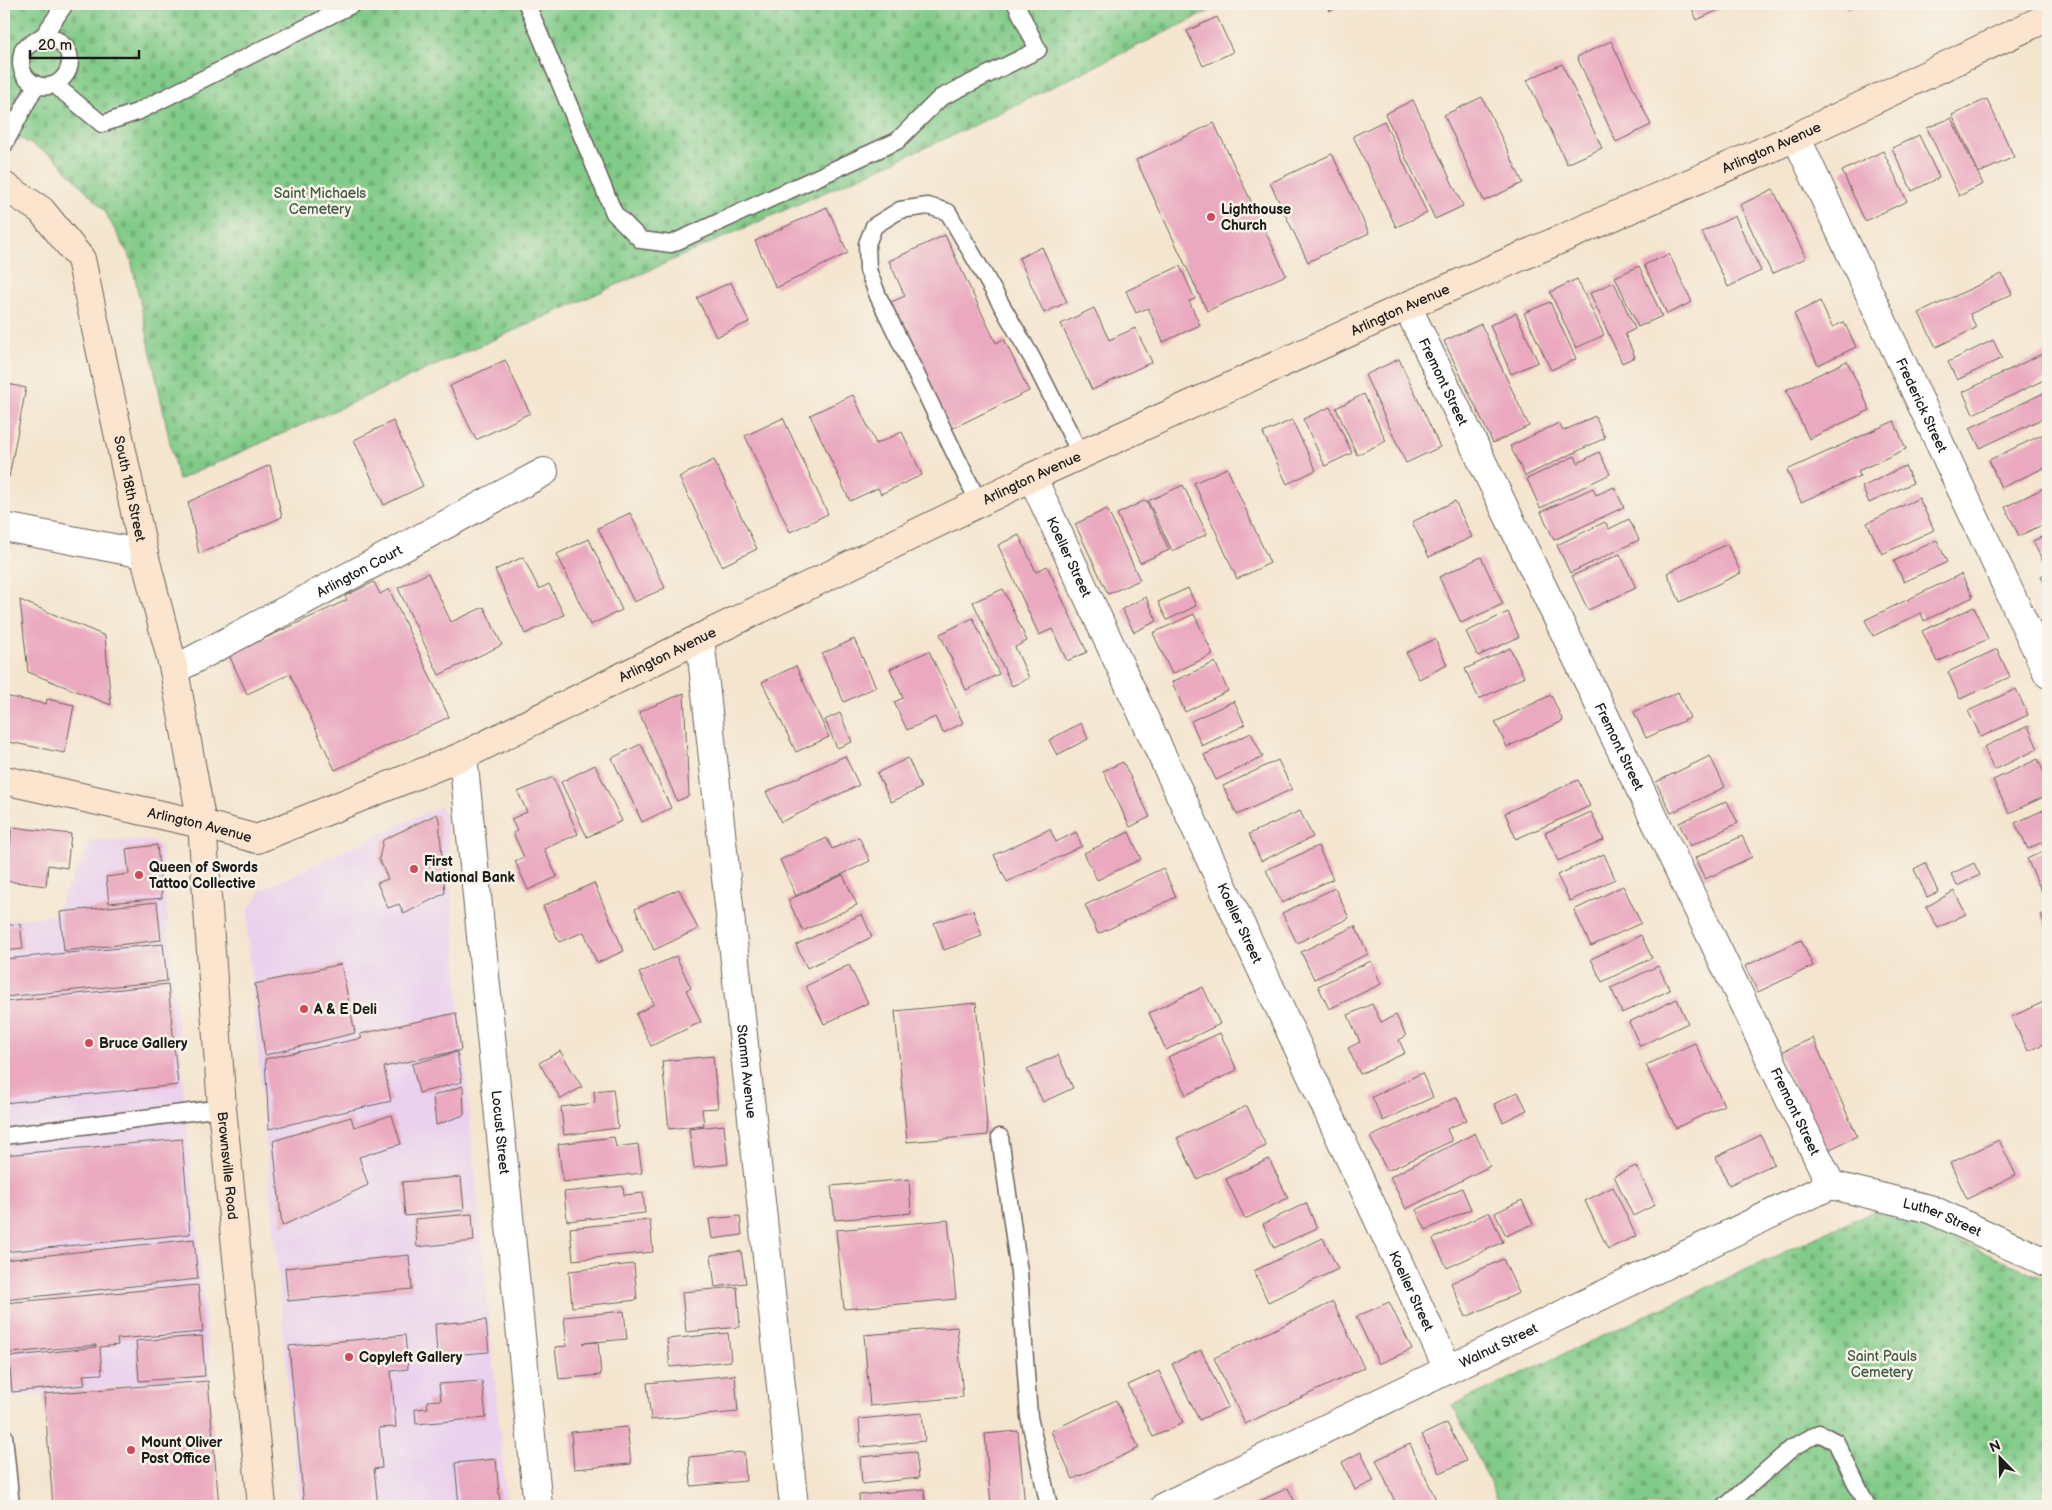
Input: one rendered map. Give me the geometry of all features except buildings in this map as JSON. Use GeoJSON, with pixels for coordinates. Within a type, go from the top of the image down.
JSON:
{"type":"FeatureCollection","features":[{"type":"Feature","properties":{"kind":"main road","name":"Arlington Avenue"},"geometry":{"type":"LineString","coordinates":[[4,780],[202,824],[257,839],[463,756],[700,638],[1032,477],[1407,306],[1796,137],[2048,17]]}},
{"type":"Feature","properties":{"kind":"main road","name":"South 18th Street"},"geometry":{"type":"LineString","coordinates":[[4,186],[41,210],[81,259],[144,554],[174,670],[202,824]]}},
{"type":"Feature","properties":{"kind":"main road","name":"Brownsville Road"},"geometry":{"type":"LineString","coordinates":[[202,824],[222,1108],[262,1506]]}},
{"type":"Feature","properties":{"kind":"street","name":"Frederick Street"},"geometry":{"type":"LineString","coordinates":[[1796,137],[2048,674]]}},
{"type":"Feature","properties":{"kind":"street","name":"Fremont Street"},"geometry":{"type":"LineString","coordinates":[[1407,306],[1831,1185]]}},
{"type":"Feature","properties":{"kind":"street","name":"Arlington Court"},"geometry":{"type":"LineString","coordinates":[[174,670],[544,472]]}},
{"type":"Feature","properties":{"kind":"street","name":"Koeller Street"},"geometry":{"type":"LineString","coordinates":[[1032,477],[1448,1369]]}},
{"type":"Feature","properties":{"kind":"street"},"geometry":{"type":"LineString","coordinates":[[4,527],[144,554]]}},
{"type":"Feature","properties":{"kind":"street","name":"Stamm Avenue"},"geometry":{"type":"LineString","coordinates":[[700,638],[794,1506]]}},
{"type":"Feature","properties":{"kind":"street","name":"Locust Street"},"geometry":{"type":"LineString","coordinates":[[463,756],[538,1506]]}},
{"type":"Feature","properties":{"kind":"street","name":"Luther Street"},"geometry":{"type":"LineString","coordinates":[[1831,1185],[1930,1209],[2048,1263]]}},
{"type":"Feature","properties":{"kind":"street","name":"Walnut Street"},"geometry":{"type":"LineString","coordinates":[[1165,1506],[1831,1185]]}},
{"type":"Feature","properties":{"kind":"lane"},"geometry":{"type":"LineString","coordinates":[[44,35],[60,42],[68,50],[70,64],[66,76],[55,84],[45,87],[36,85],[24,77],[20,63],[23,49],[44,35],[64,4]]}},
{"type":"Feature","properties":{"kind":"lane"},"geometry":{"type":"LineString","coordinates":[[55,84],[102,124],[137,112],[353,4]]}},
{"type":"Feature","properties":{"kind":"lane"},"geometry":{"type":"LineString","coordinates":[[527,4],[614,213],[641,240],[670,244],[897,141],[940,98],[1038,50],[1016,4]]}},
{"type":"Feature","properties":{"kind":"lane"},"geometry":{"type":"LineString","coordinates":[[4,146],[36,85]]}},
{"type":"Feature","properties":{"kind":"lane"},"geometry":{"type":"LineString","coordinates":[[979,503],[878,296],[868,270],[867,244],[874,226],[900,210],[928,206],[948,212],[1032,358],[1081,455]]}},
{"type":"Feature","properties":{"kind":"lane"},"geometry":{"type":"LineString","coordinates":[[4,1136],[222,1108]]}},
{"type":"Feature","properties":{"kind":"lane"},"geometry":{"type":"LineString","coordinates":[[1000,1136],[1020,1272],[1029,1417],[1049,1506]]}},
{"type":"Feature","properties":{"kind":"lane"},"geometry":{"type":"LineString","coordinates":[[1726,1506],[1792,1448],[1818,1433],[1836,1442],[1867,1506]]}},
{"type":"Feature","properties":{"kind":"lane"},"geometry":{"type":"LineString","coordinates":[[4,1436],[11,1506]]}},
{"type":"Feature","properties":{"kind":"shaded area"},"geometry":{"type":"Polygon","coordinates":[[[440,806],[446,817],[460,1014],[507,1506],[299,1506],[247,931],[248,910],[262,890],[440,806]]]}},
{"type":"Feature","properties":{"kind":"shaded area"},"geometry":{"type":"Polygon","coordinates":[[[91,840],[153,841],[161,847],[211,1379],[11,1397],[5,1391],[4,1372],[4,921],[54,915],[91,840]]]}},
{"type":"Feature","properties":{"kind":"green space","name":"Saint Michaels Cemetery"},"geometry":{"type":"Polygon","coordinates":[[[4,4],[1224,4],[949,137],[178,480],[131,259],[104,210],[54,157],[4,129],[4,4]]]}},
{"type":"Feature","properties":{"kind":"green space","name":"Saint Pauls Cemetery"},"geometry":{"type":"Polygon","coordinates":[[[1873,1211],[1948,1237],[2048,1280],[2048,1506],[1501,1506],[1453,1405],[1873,1211]]]}},
{"type":"Feature","properties":{"kind":"place","name":"Lighthouse Church"},"geometry":{"type":"Point","coordinates":[1211,217]}},
{"type":"Feature","properties":{"kind":"place","name":"First National Bank"},"geometry":{"type":"Point","coordinates":[414,869]}},
{"type":"Feature","properties":{"kind":"place","name":"Queen of Swords Tattoo Collective"},"geometry":{"type":"Point","coordinates":[139,875]}},
{"type":"Feature","properties":{"kind":"place","name":"A & E Deli"},"geometry":{"type":"Point","coordinates":[304,1009]}},
{"type":"Feature","properties":{"kind":"place","name":"Bruce Gallery"},"geometry":{"type":"Point","coordinates":[89,1043]}},
{"type":"Feature","properties":{"kind":"place","name":"Copyleft Gallery"},"geometry":{"type":"Point","coordinates":[349,1357]}},
{"type":"Feature","properties":{"kind":"place","name":"Mount Oliver Post Office"},"geometry":{"type":"Point","coordinates":[131,1450]}}]}
